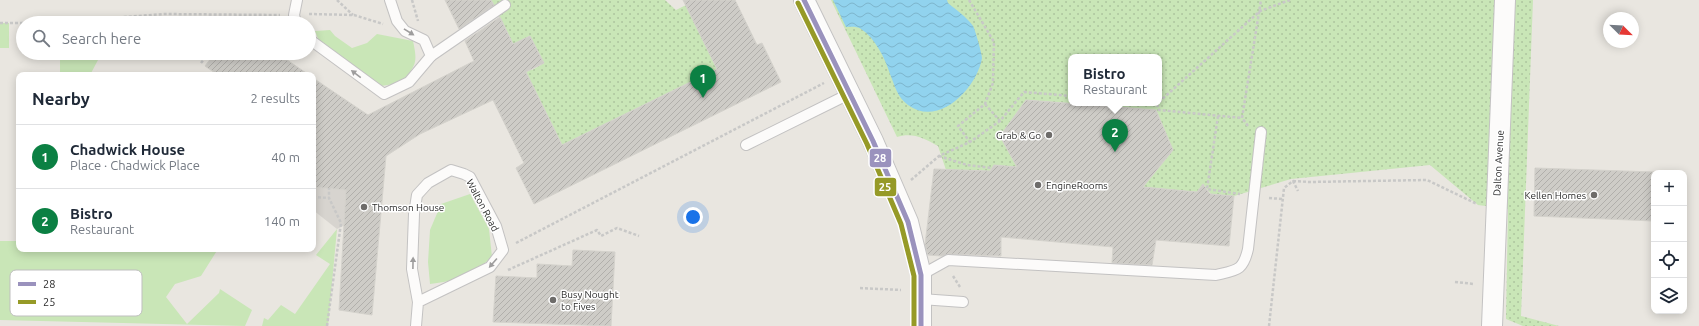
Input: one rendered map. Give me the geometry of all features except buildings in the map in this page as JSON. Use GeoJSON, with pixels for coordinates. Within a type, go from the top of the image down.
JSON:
{"type":"FeatureCollection","features":[{"type":"Feature","properties":{"kind":"street"},"geometry":{"type":"LineString","coordinates":[[804,0],[873,141],[908,222],[921,288],[921,326]]}},
{"type":"Feature","properties":{"kind":"street","name":"Dalton Avenue"},"geometry":{"type":"LineString","coordinates":[[1492,326],[1505,0]]}},
{"type":"Feature","properties":{"kind":"lane"},"geometry":{"type":"LineString","coordinates":[[295,16],[297,0]]}},
{"type":"Feature","properties":{"kind":"lane"},"geometry":{"type":"LineString","coordinates":[[390,0],[397,21],[405,30],[424,40],[431,56]]}},
{"type":"Feature","properties":{"kind":"lane"},"geometry":{"type":"LineString","coordinates":[[316,44],[384,94],[409,82],[431,56],[505,5]]}},
{"type":"Feature","properties":{"kind":"lane"},"geometry":{"type":"LineString","coordinates":[[746,145],[849,94]]}},
{"type":"Feature","properties":{"kind":"lane"},"geometry":{"type":"LineString","coordinates":[[963,302],[921,288],[943,263],[948,260],[1216,275],[1235,270],[1244,263],[1248,249],[1261,132]]}},
{"type":"Feature","properties":{"kind":"lane","name":"Walton Road"},"geometry":{"type":"LineString","coordinates":[[416,326],[418,302],[412,269],[414,214],[417,195],[428,183],[452,170],[470,177],[496,226],[503,250]]}},
{"type":"Feature","properties":{"kind":"lane"},"geometry":{"type":"LineString","coordinates":[[418,302],[490,267],[503,250]]}},
{"type":"Feature","properties":{"kind":"path"},"geometry":{"type":"LineString","coordinates":[[336,0],[354,15]]}},
{"type":"Feature","properties":{"kind":"path"},"geometry":{"type":"LineString","coordinates":[[314,16],[326,14],[354,15],[405,30],[420,25],[412,0]]}},
{"type":"Feature","properties":{"kind":"path"},"geometry":{"type":"LineString","coordinates":[[969,0],[994,42],[993,83],[985,104],[958,126],[970,142]]}},
{"type":"Feature","properties":{"kind":"path"},"geometry":{"type":"LineString","coordinates":[[1158,106],[1159,110],[1242,118],[1261,0]]}},
{"type":"Feature","properties":{"kind":"path"},"geometry":{"type":"LineString","coordinates":[[1162,99],[1260,11],[1290,0]]}},
{"type":"Feature","properties":{"kind":"path"},"geometry":{"type":"LineString","coordinates":[[137,16],[164,14],[252,16]]}},
{"type":"Feature","properties":{"kind":"path"},"geometry":{"type":"LineString","coordinates":[[0,23],[16,24]]}},
{"type":"Feature","properties":{"kind":"path"},"geometry":{"type":"LineString","coordinates":[[503,250],[840,75]]}},
{"type":"Feature","properties":{"kind":"path"},"geometry":{"type":"LineString","coordinates":[[895,193],[939,156],[970,142],[1000,121],[1024,92],[1068,96]]}},
{"type":"Feature","properties":{"kind":"path"},"geometry":{"type":"LineString","coordinates":[[985,104],[1000,121]]}},
{"type":"Feature","properties":{"kind":"path"},"geometry":{"type":"LineString","coordinates":[[1207,189],[1218,116]]}},
{"type":"Feature","properties":{"kind":"path"},"geometry":{"type":"LineString","coordinates":[[939,156],[967,165],[992,168]]}},
{"type":"Feature","properties":{"kind":"path"},"geometry":{"type":"LineString","coordinates":[[1269,326],[1284,188],[1293,181],[1427,180],[1484,209],[1496,211]]}},
{"type":"Feature","properties":{"kind":"path"},"geometry":{"type":"LineString","coordinates":[[1293,181],[1298,191]]}},
{"type":"Feature","properties":{"kind":"path"},"geometry":{"type":"LineString","coordinates":[[327,326],[341,223],[329,198],[330,188]]}},
{"type":"Feature","properties":{"kind":"path"},"geometry":{"type":"LineString","coordinates":[[316,197],[329,198]]}},
{"type":"Feature","properties":{"kind":"path"},"geometry":{"type":"LineString","coordinates":[[490,267],[502,272],[597,230],[601,236],[617,228],[639,236]]}},
{"type":"Feature","properties":{"kind":"path"},"geometry":{"type":"LineString","coordinates":[[943,263],[962,289],[963,302]]}},
{"type":"Feature","properties":{"kind":"path"},"geometry":{"type":"LineString","coordinates":[[1455,282],[1478,284]]}},
{"type":"Feature","properties":{"kind":"path"},"geometry":{"type":"LineString","coordinates":[[860,288],[921,288]]}},
{"type":"Feature","properties":{"kind":"green space"},"geometry":{"type":"Polygon","coordinates":[[[491,0],[665,0],[676,10],[686,5],[717,69],[562,145],[518,56],[523,53],[532,70],[544,63],[530,36],[518,42],[516,50],[491,0]]]}},
{"type":"Feature","properties":{"kind":"green space"},"geometry":{"type":"Polygon","coordinates":[[[831,0],[1533,0],[1521,316],[1559,326],[1523,326],[1506,319],[1508,209],[1478,205],[1430,165],[1291,179],[1234,196],[1211,194],[1203,184],[1197,192],[1143,187],[1173,150],[1156,110],[1104,106],[1162,106],[1162,54],[1068,54],[1068,103],[1027,100],[1000,136],[1017,167],[994,165],[990,171],[946,170],[938,146],[918,137],[908,135],[897,137],[831,0]]]}},
{"type":"Feature","properties":{"kind":"green space"},"geometry":{"type":"Polygon","coordinates":[[[0,23],[9,23],[9,48],[0,48],[0,23]]]}},
{"type":"Feature","properties":{"kind":"green space"},"geometry":{"type":"Polygon","coordinates":[[[330,30],[335,36],[352,48],[367,43],[377,34],[413,41],[415,60],[413,68],[401,83],[381,86],[319,41],[316,31],[330,30]]]}},
{"type":"Feature","properties":{"kind":"green space"},"geometry":{"type":"Polygon","coordinates":[[[60,60],[98,60],[92,72],[60,72],[60,60]]]}},
{"type":"Feature","properties":{"kind":"green space"},"geometry":{"type":"Polygon","coordinates":[[[470,194],[489,229],[492,257],[477,269],[464,276],[449,281],[430,284],[428,262],[430,230],[441,204],[470,194]]]}},
{"type":"Feature","properties":{"kind":"green space"},"geometry":{"type":"Polygon","coordinates":[[[337,229],[328,326],[262,326],[264,318],[268,320],[281,305],[295,314],[330,264],[316,255],[337,229]]]}},
{"type":"Feature","properties":{"kind":"green space"},"geometry":{"type":"Polygon","coordinates":[[[0,241],[16,241],[16,252],[216,252],[201,276],[175,284],[166,297],[187,324],[219,293],[220,289],[252,310],[245,326],[0,320],[0,241]]]}},
{"type":"Feature","properties":{"kind":"shaded area"},"geometry":{"type":"Polygon","coordinates":[[[316,187],[346,190],[345,225],[337,229],[316,212],[316,187]]]}},
{"type":"Feature","properties":{"kind":"water"},"geometry":{"type":"Polygon","coordinates":[[[833,0],[947,0],[948,3],[965,17],[973,26],[982,58],[979,70],[965,92],[955,101],[944,108],[932,112],[920,111],[904,102],[895,87],[885,61],[875,43],[859,28],[846,27],[833,0]]]}},
{"type":"Feature","properties":{"kind":"transit line","name":"28"},"geometry":{"type":"LineString","coordinates":[[804,0],[873,141],[908,222],[921,275],[921,326]]}},
{"type":"Feature","properties":{"kind":"transit line","name":"25"},"geometry":{"type":"LineString","coordinates":[[798,3],[867,144],[901,224],[914,276],[914,326]]}},
{"type":"Feature","properties":{"kind":"place","name":"Chadwick House"},"geometry":{"type":"Point","coordinates":[703,98]}},
{"type":"Feature","properties":{"kind":"place","name":"Grab & Go"},"geometry":{"type":"Point","coordinates":[1049,135]}},
{"type":"Feature","properties":{"kind":"place","name":"Bistro"},"geometry":{"type":"Point","coordinates":[1115,152]}},
{"type":"Feature","properties":{"kind":"place","name":"EngineRooms"},"geometry":{"type":"Point","coordinates":[1038,185]}},
{"type":"Feature","properties":{"kind":"place","name":"Kellen Homes"},"geometry":{"type":"Point","coordinates":[1594,195]}},
{"type":"Feature","properties":{"kind":"place","name":"Thomson House"},"geometry":{"type":"Point","coordinates":[364,207]}},
{"type":"Feature","properties":{"kind":"place","name":"Busy Nought to Fives"},"geometry":{"type":"Point","coordinates":[553,300]}}]}
